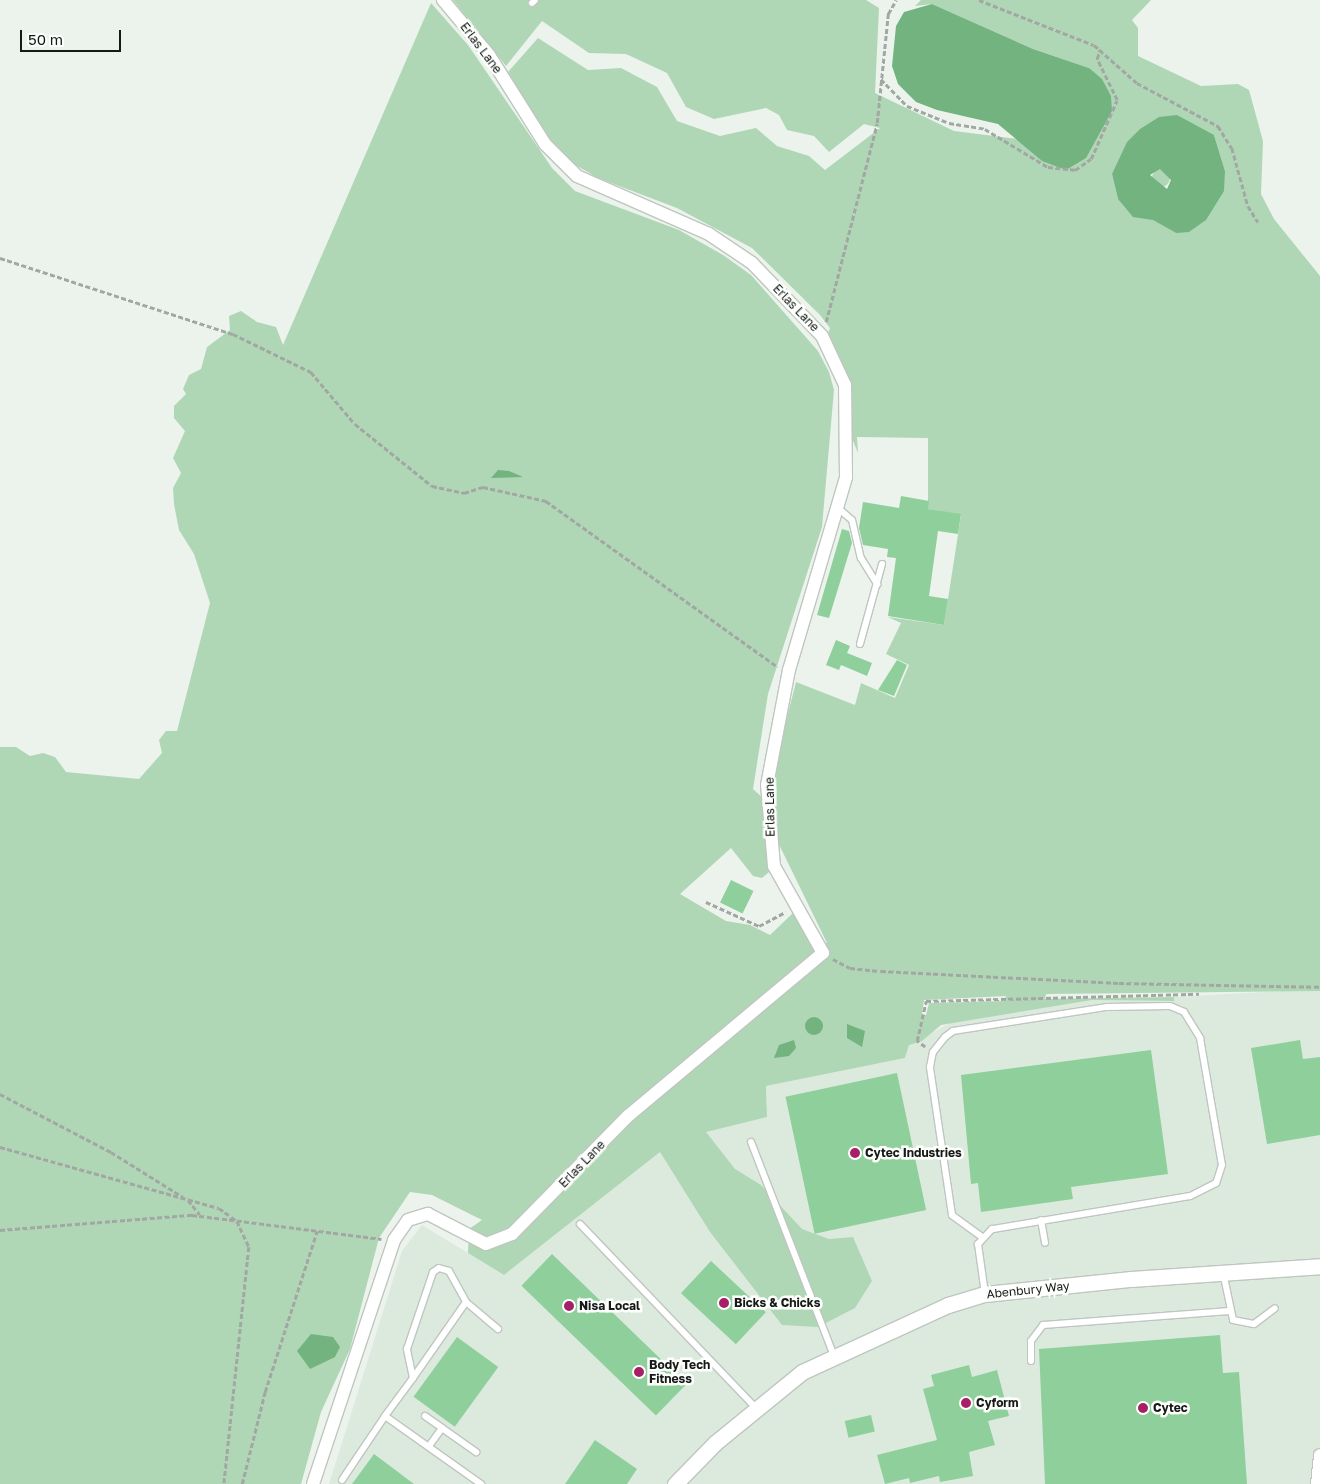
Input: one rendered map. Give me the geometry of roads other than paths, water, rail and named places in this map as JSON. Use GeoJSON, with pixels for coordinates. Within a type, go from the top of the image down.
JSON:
{"type":"FeatureCollection","features":[{"type":"Feature","properties":{"kind":"street","name":"Erlas Lane"},"geometry":{"type":"LineString","coordinates":[[314,1484],[394,1240],[415,1214],[441,1219],[486,1244],[512,1234],[628,1116],[823,954],[800,909],[774,866],[768,827],[767,786],[789,670],[846,477],[846,385],[822,336],[752,263],[709,234],[577,176],[545,144],[489,55],[443,0]]}},
{"type":"Feature","properties":{"kind":"street","name":"Abenbury Way"},"geometry":{"type":"LineString","coordinates":[[675,1484],[756,1408],[802,1372],[948,1305],[986,1294],[1223,1271],[1320,1266]]}},
{"type":"Feature","properties":{"kind":"street"},"geometry":{"type":"LineString","coordinates":[[1317,1484],[1320,1455]]}},
{"type":"Feature","properties":{"kind":"lane"},"geometry":{"type":"LineString","coordinates":[[838,508],[852,520],[861,558],[877,584]]}},
{"type":"Feature","properties":{"kind":"lane"},"geometry":{"type":"LineString","coordinates":[[860,644],[882,564]]}},
{"type":"Feature","properties":{"kind":"lane"},"geometry":{"type":"LineString","coordinates":[[982,1237],[952,1215],[930,1067],[933,1052],[953,1031],[1108,1006],[1170,1006],[1193,1021],[1222,1165],[1216,1183],[1190,1196],[992,1229],[982,1237],[978,1244],[986,1294]]}},
{"type":"Feature","properties":{"kind":"lane"},"geometry":{"type":"LineString","coordinates":[[751,1142],[834,1358]]}},
{"type":"Feature","properties":{"kind":"lane"},"geometry":{"type":"LineString","coordinates":[[1041,1220],[1045,1243]]}},
{"type":"Feature","properties":{"kind":"lane"},"geometry":{"type":"LineString","coordinates":[[580,1224],[756,1408]]}},
{"type":"Feature","properties":{"kind":"lane"},"geometry":{"type":"LineString","coordinates":[[413,1378],[407,1350],[433,1272],[439,1268],[449,1271],[466,1302],[498,1329]]}},
{"type":"Feature","properties":{"kind":"lane"},"geometry":{"type":"LineString","coordinates":[[1223,1271],[1229,1311],[1241,1325],[1254,1324],[1275,1308]]}},
{"type":"Feature","properties":{"kind":"lane"},"geometry":{"type":"LineString","coordinates":[[342,1480],[466,1302]]}},
{"type":"Feature","properties":{"kind":"lane"},"geometry":{"type":"LineString","coordinates":[[1031,1361],[1031,1341],[1043,1325],[1229,1311]]}},
{"type":"Feature","properties":{"kind":"lane"},"geometry":{"type":"LineString","coordinates":[[386,1416],[481,1484]]}},
{"type":"Feature","properties":{"kind":"lane"},"geometry":{"type":"LineString","coordinates":[[425,1416],[476,1452]]}},
{"type":"Feature","properties":{"kind":"lane"},"geometry":{"type":"LineString","coordinates":[[428,1446],[442,1428]]}},
{"type":"Feature","properties":{"kind":"place","name":"Cytec Industries"},"geometry":{"type":"Point","coordinates":[855,1153]}},
{"type":"Feature","properties":{"kind":"place","name":"Bicks & Chicks"},"geometry":{"type":"Point","coordinates":[724,1303]}},
{"type":"Feature","properties":{"kind":"place","name":"Nisa Local"},"geometry":{"type":"Point","coordinates":[569,1306]}},
{"type":"Feature","properties":{"kind":"place","name":"Body Tech Fitness"},"geometry":{"type":"Point","coordinates":[639,1372]}},
{"type":"Feature","properties":{"kind":"place","name":"Cyform"},"geometry":{"type":"Point","coordinates":[966,1403]}},
{"type":"Feature","properties":{"kind":"place","name":"Cytec"},"geometry":{"type":"Point","coordinates":[1143,1408]}}]}
